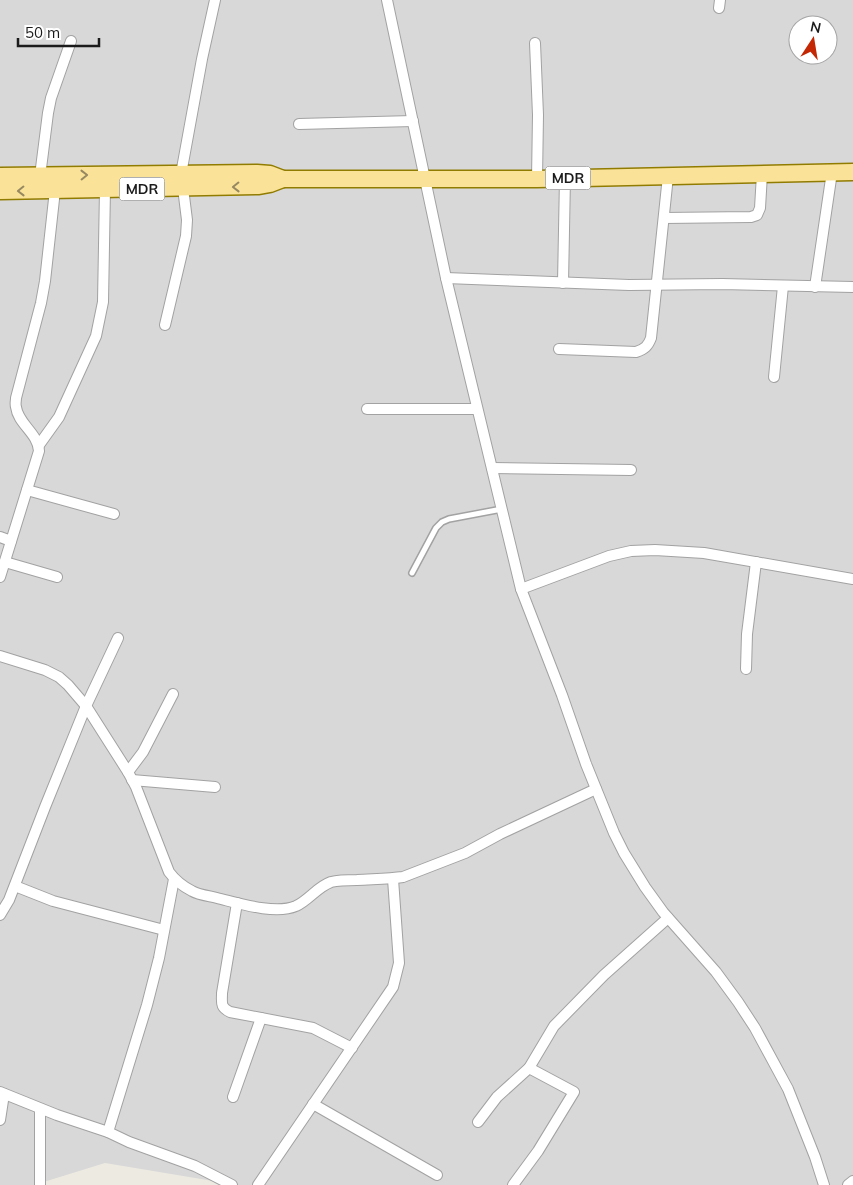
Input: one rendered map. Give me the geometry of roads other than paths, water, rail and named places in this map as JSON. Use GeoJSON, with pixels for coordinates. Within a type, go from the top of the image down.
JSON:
{"type":"FeatureCollection","features":[{"type":"Feature","properties":{"kind":"main road","name":"MDR"},"geometry":{"type":"LineString","coordinates":[[0,191],[105,189],[257,173],[270,174],[283,179],[425,180],[853,172]]}},
{"type":"Feature","properties":{"kind":"main road","name":"MDR"},"geometry":{"type":"LineString","coordinates":[[0,176],[182,181]]}},
{"type":"Feature","properties":{"kind":"street"},"geometry":{"type":"LineString","coordinates":[[165,325],[186,236],[187,220],[182,181],[202,59],[215,0]]}},
{"type":"Feature","properties":{"kind":"street"},"geometry":{"type":"LineString","coordinates":[[387,0],[446,278],[521,589],[562,695],[586,764],[624,853],[645,887],[668,918],[716,972],[755,1028],[788,1089],[815,1156],[824,1185]]}},
{"type":"Feature","properties":{"kind":"street"},"geometry":{"type":"LineString","coordinates":[[40,176],[48,113],[71,41]]}},
{"type":"Feature","properties":{"kind":"street"},"geometry":{"type":"LineString","coordinates":[[535,43],[538,116],[537,179]]}},
{"type":"Feature","properties":{"kind":"street"},"geometry":{"type":"LineString","coordinates":[[299,124],[413,121]]}},
{"type":"Feature","properties":{"kind":"street"},"geometry":{"type":"LineString","coordinates":[[814,287],[832,172]]}},
{"type":"Feature","properties":{"kind":"street"},"geometry":{"type":"LineString","coordinates":[[664,218],[751,217],[757,215],[760,208],[762,174]]}},
{"type":"Feature","properties":{"kind":"street"},"geometry":{"type":"LineString","coordinates":[[559,349],[636,352],[643,350],[648,345],[651,338],[668,176]]}},
{"type":"Feature","properties":{"kind":"street"},"geometry":{"type":"LineString","coordinates":[[563,283],[565,178]]}},
{"type":"Feature","properties":{"kind":"street"},"geometry":{"type":"LineString","coordinates":[[39,445],[59,417],[96,336],[104,302],[105,189]]}},
{"type":"Feature","properties":{"kind":"street"},"geometry":{"type":"LineString","coordinates":[[0,577],[39,451],[39,445],[35,437],[21,419],[16,408],[16,398],[45,282],[55,190]]}},
{"type":"Feature","properties":{"kind":"street"},"geometry":{"type":"LineString","coordinates":[[446,278],[563,283],[853,287]]}},
{"type":"Feature","properties":{"kind":"street"},"geometry":{"type":"LineString","coordinates":[[774,376],[782,286]]}},
{"type":"Feature","properties":{"kind":"street"},"geometry":{"type":"LineString","coordinates":[[367,410],[477,409]]}},
{"type":"Feature","properties":{"kind":"street"},"geometry":{"type":"LineString","coordinates":[[492,468],[631,470]]}},
{"type":"Feature","properties":{"kind":"street"},"geometry":{"type":"LineString","coordinates":[[27,490],[114,514]]}},
{"type":"Feature","properties":{"kind":"street"},"geometry":{"type":"LineString","coordinates":[[0,537],[11,541]]}},
{"type":"Feature","properties":{"kind":"street"},"geometry":{"type":"LineString","coordinates":[[521,589],[609,556],[632,551],[655,550],[704,553],[853,579]]}},
{"type":"Feature","properties":{"kind":"street"},"geometry":{"type":"LineString","coordinates":[[5,562],[57,577]]}},
{"type":"Feature","properties":{"kind":"street"},"geometry":{"type":"LineString","coordinates":[[746,669],[747,634],[756,562]]}},
{"type":"Feature","properties":{"kind":"street"},"geometry":{"type":"LineString","coordinates":[[0,915],[15,886],[86,706],[118,638]]}},
{"type":"Feature","properties":{"kind":"street"},"geometry":{"type":"LineString","coordinates":[[0,656],[45,670],[59,677],[86,706],[130,776],[146,811],[169,872],[174,879],[182,886],[194,892],[250,906],[287,909],[297,906],[322,886],[329,883],[340,880],[403,877],[465,853],[500,834],[596,789]]}},
{"type":"Feature","properties":{"kind":"street"},"geometry":{"type":"LineString","coordinates":[[130,776],[173,694]]}},
{"type":"Feature","properties":{"kind":"street"},"geometry":{"type":"LineString","coordinates":[[130,776],[215,787]]}},
{"type":"Feature","properties":{"kind":"street"},"geometry":{"type":"LineString","coordinates":[[108,1132],[147,1005],[159,958],[174,879]]}},
{"type":"Feature","properties":{"kind":"street"},"geometry":{"type":"LineString","coordinates":[[258,1185],[392,987],[399,963],[392,879]]}},
{"type":"Feature","properties":{"kind":"street"},"geometry":{"type":"LineString","coordinates":[[15,886],[53,901],[164,930]]}},
{"type":"Feature","properties":{"kind":"street"},"geometry":{"type":"LineString","coordinates":[[237,903],[222,993],[222,1004],[225,1009],[230,1012],[312,1028],[352,1048]]}},
{"type":"Feature","properties":{"kind":"street"},"geometry":{"type":"LineString","coordinates":[[478,1122],[497,1097],[529,1068],[554,1026],[604,975],[668,918]]}},
{"type":"Feature","properties":{"kind":"street"},"geometry":{"type":"LineString","coordinates":[[233,1097],[261,1018]]}},
{"type":"Feature","properties":{"kind":"street"},"geometry":{"type":"LineString","coordinates":[[513,1185],[538,1151],[574,1092],[529,1068]]}},
{"type":"Feature","properties":{"kind":"street"},"geometry":{"type":"LineString","coordinates":[[0,1120],[2,1093],[40,1109],[108,1132],[129,1142],[195,1166],[232,1185]]}},
{"type":"Feature","properties":{"kind":"street"},"geometry":{"type":"LineString","coordinates":[[313,1104],[437,1174]]}},
{"type":"Feature","properties":{"kind":"street"},"geometry":{"type":"LineString","coordinates":[[40,1109],[40,1185]]}},
{"type":"Feature","properties":{"kind":"street"},"geometry":{"type":"LineString","coordinates":[[848,1185],[853,1181]]}},
{"type":"Feature","properties":{"kind":"lane"},"geometry":{"type":"LineString","coordinates":[[412,573],[436,528],[442,522],[502,509]]}}]}
